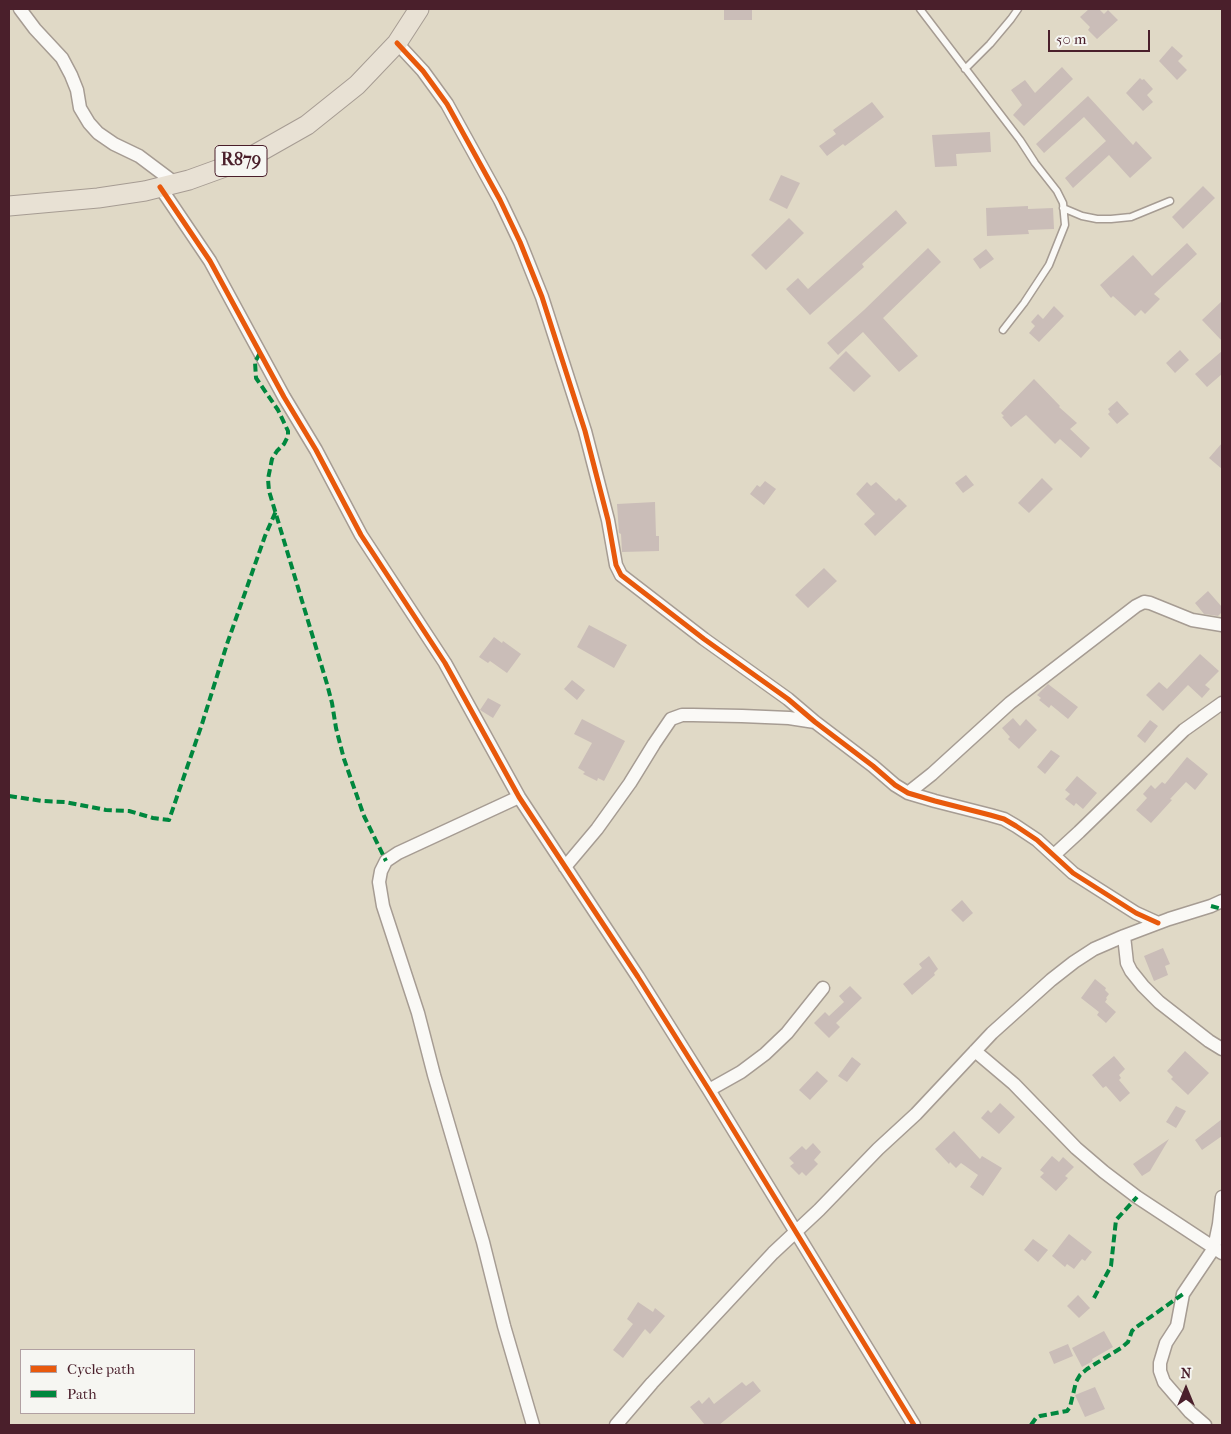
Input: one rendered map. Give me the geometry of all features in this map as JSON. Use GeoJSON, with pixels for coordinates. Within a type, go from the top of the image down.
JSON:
{"type":"FeatureCollection","features":[{"type":"Feature","properties":{"kind":"main road","name":"R879"},"geometry":{"type":"LineString","coordinates":[[9,206],[145,192],[189,180],[247,159],[307,125],[357,85],[397,43],[419,9]]}},
{"type":"Feature","properties":{"kind":"street"},"geometry":{"type":"LineString","coordinates":[[20,9],[35,29],[62,58],[77,90],[80,108],[89,123],[98,133],[114,144],[138,156],[168,185],[284,397],[316,450],[361,536],[445,663],[519,797],[710,1090],[914,1425]]}},
{"type":"Feature","properties":{"kind":"street"},"geometry":{"type":"LineString","coordinates":[[397,43],[423,71],[447,104],[500,200],[520,242],[542,297],[585,431],[608,520],[616,565],[621,575],[704,639],[788,699],[895,785],[908,793],[935,802],[1004,819],[1037,840],[1073,873],[1092,886],[1136,913],[1158,923]]}},
{"type":"Feature","properties":{"kind":"street"},"geometry":{"type":"LineString","coordinates":[[908,793],[932,774],[1010,703],[1136,606],[1144,602],[1150,603],[1192,620],[1222,626]]}},
{"type":"Feature","properties":{"kind":"street"},"geometry":{"type":"LineString","coordinates":[[1054,855],[1184,730],[1222,703]]}},
{"type":"Feature","properties":{"kind":"street"},"geometry":{"type":"LineString","coordinates":[[565,868],[597,829],[630,783],[671,719],[693,715],[789,718],[815,722]]}},
{"type":"Feature","properties":{"kind":"street"},"geometry":{"type":"LineString","coordinates":[[519,797],[398,853],[386,861],[380,871],[378,882],[418,1013],[533,1425]]}},
{"type":"Feature","properties":{"kind":"street"},"geometry":{"type":"LineString","coordinates":[[618,1425],[658,1376],[773,1253],[916,1114],[992,1033],[1051,980],[1094,949],[1158,923],[1222,901]]}},
{"type":"Feature","properties":{"kind":"street"},"geometry":{"type":"LineString","coordinates":[[1124,936],[1127,963],[1143,986],[1159,1002],[1222,1049]]}},
{"type":"Feature","properties":{"kind":"street"},"geometry":{"type":"LineString","coordinates":[[710,1090],[741,1072],[765,1054],[786,1033],[823,988]]}},
{"type":"Feature","properties":{"kind":"street"},"geometry":{"type":"LineString","coordinates":[[975,1051],[1014,1084],[1076,1148],[1104,1172],[1218,1251]]}},
{"type":"Feature","properties":{"kind":"street"},"geometry":{"type":"LineString","coordinates":[[1205,1425],[1190,1412],[1164,1382],[1160,1371],[1160,1363],[1166,1343],[1178,1326],[1183,1294],[1218,1251],[1222,1197]]}},
{"type":"Feature","properties":{"kind":"lane"},"geometry":{"type":"LineString","coordinates":[[920,9],[1057,190],[1064,208],[1065,225],[1049,265],[1024,303],[1003,330]]}},
{"type":"Feature","properties":{"kind":"lane"},"geometry":{"type":"LineString","coordinates":[[966,69],[990,44],[1018,9]]}},
{"type":"Feature","properties":{"kind":"lane"},"geometry":{"type":"LineString","coordinates":[[1064,208],[1082,216],[1112,220],[1131,217],[1170,202]]}},
{"type":"Feature","properties":{"kind":"building"},"geometry":{"type":"Polygon","coordinates":[[[724,9],[752,9],[752,20],[724,20],[724,9]]]}},
{"type":"Feature","properties":{"kind":"building"},"geometry":{"type":"Polygon","coordinates":[[[1089,9],[1099,9],[1104,14],[1108,10],[1118,20],[1097,39],[1088,30],[1090,27],[1080,17],[1089,9]]]}},
{"type":"Feature","properties":{"kind":"building"},"geometry":{"type":"Polygon","coordinates":[[[1172,46],[1183,56],[1178,61],[1187,70],[1177,80],[1159,61],[1172,46]]]}},
{"type":"Feature","properties":{"kind":"building"},"geometry":{"type":"Polygon","coordinates":[[[1062,67],[1073,79],[1024,126],[1013,115],[1022,105],[1011,90],[1025,80],[1035,93],[1062,67]]]}},
{"type":"Feature","properties":{"kind":"building"},"geometry":{"type":"Polygon","coordinates":[[[1140,78],[1144,79],[1153,89],[1147,95],[1153,102],[1143,111],[1126,93],[1140,78]]]}},
{"type":"Feature","properties":{"kind":"building"},"geometry":{"type":"Polygon","coordinates":[[[1088,96],[1133,145],[1136,141],[1152,158],[1130,178],[1109,155],[1073,188],[1065,178],[1106,141],[1084,117],[1044,153],[1036,144],[1088,96]]]}},
{"type":"Feature","properties":{"kind":"building"},"geometry":{"type":"Polygon","coordinates":[[[872,102],[884,117],[845,146],[843,144],[827,156],[819,146],[836,134],[833,130],[872,102]]]}},
{"type":"Feature","properties":{"kind":"building"},"geometry":{"type":"Polygon","coordinates":[[[990,132],[991,152],[956,154],[957,166],[935,167],[932,135],[990,132]]]}},
{"type":"Feature","properties":{"kind":"building"},"geometry":{"type":"Polygon","coordinates":[[[781,175],[800,183],[787,209],[769,200],[781,175]]]}},
{"type":"Feature","properties":{"kind":"building"},"geometry":{"type":"Polygon","coordinates":[[[1203,186],[1215,198],[1183,229],[1172,217],[1203,186]]]}},
{"type":"Feature","properties":{"kind":"building"},"geometry":{"type":"Polygon","coordinates":[[[1028,206],[1028,209],[1053,208],[1054,229],[1028,230],[1029,234],[987,236],[986,208],[1028,206]]]}},
{"type":"Feature","properties":{"kind":"building"},"geometry":{"type":"Polygon","coordinates":[[[896,210],[907,223],[862,264],[864,267],[810,315],[786,289],[798,278],[808,289],[896,210]]]}},
{"type":"Feature","properties":{"kind":"building"},"geometry":{"type":"Polygon","coordinates":[[[789,218],[804,233],[766,270],[751,255],[789,218]]]}},
{"type":"Feature","properties":{"kind":"building"},"geometry":{"type":"Polygon","coordinates":[[[1187,243],[1197,254],[1154,294],[1160,299],[1145,314],[1141,310],[1135,316],[1113,296],[1111,298],[1100,285],[1133,255],[1152,276],[1187,243]]]}},
{"type":"Feature","properties":{"kind":"building"},"geometry":{"type":"Polygon","coordinates":[[[928,248],[941,262],[883,318],[918,356],[899,372],[863,332],[838,355],[827,343],[928,248]]]}},
{"type":"Feature","properties":{"kind":"building"},"geometry":{"type":"Polygon","coordinates":[[[986,249],[994,259],[980,269],[973,259],[986,249]]]}},
{"type":"Feature","properties":{"kind":"building"},"geometry":{"type":"Polygon","coordinates":[[[1222,301],[1222,341],[1202,320],[1222,301]]]}},
{"type":"Feature","properties":{"kind":"building"},"geometry":{"type":"Polygon","coordinates":[[[1054,306],[1064,316],[1039,342],[1029,333],[1035,326],[1031,322],[1038,314],[1043,319],[1054,306]]]}},
{"type":"Feature","properties":{"kind":"building"},"geometry":{"type":"Polygon","coordinates":[[[1180,350],[1189,360],[1175,373],[1166,363],[1180,350]]]}},
{"type":"Feature","properties":{"kind":"building"},"geometry":{"type":"Polygon","coordinates":[[[846,351],[871,376],[854,392],[829,368],[846,351]]]}},
{"type":"Feature","properties":{"kind":"building"},"geometry":{"type":"Polygon","coordinates":[[[1222,351],[1222,374],[1207,387],[1195,374],[1222,351]]]}},
{"type":"Feature","properties":{"kind":"building"},"geometry":{"type":"Polygon","coordinates":[[[1034,379],[1059,407],[1077,423],[1070,429],[1090,448],[1081,458],[1060,439],[1055,444],[1026,415],[1011,427],[1002,417],[1004,416],[1001,413],[1034,379]]]}},
{"type":"Feature","properties":{"kind":"building"},"geometry":{"type":"Polygon","coordinates":[[[1117,401],[1129,414],[1117,424],[1108,414],[1110,412],[1108,409],[1117,401]]]}},
{"type":"Feature","properties":{"kind":"building"},"geometry":{"type":"Polygon","coordinates":[[[1222,443],[1222,469],[1209,458],[1222,443]]]}},
{"type":"Feature","properties":{"kind":"building"},"geometry":{"type":"Polygon","coordinates":[[[966,475],[974,485],[963,493],[955,483],[966,475]]]}},
{"type":"Feature","properties":{"kind":"building"},"geometry":{"type":"Polygon","coordinates":[[[1042,478],[1053,489],[1029,513],[1018,503],[1042,478]]]}},
{"type":"Feature","properties":{"kind":"building"},"geometry":{"type":"Polygon","coordinates":[[[765,481],[776,489],[764,505],[750,494],[757,485],[760,487],[765,481]]]}},
{"type":"Feature","properties":{"kind":"building"},"geometry":{"type":"Polygon","coordinates":[[[867,482],[871,486],[876,482],[896,501],[899,498],[907,506],[875,536],[864,524],[875,514],[856,494],[867,482]]]}},
{"type":"Feature","properties":{"kind":"building"},"geometry":{"type":"Polygon","coordinates":[[[655,502],[656,536],[659,536],[659,551],[622,552],[617,504],[655,502]]]}},
{"type":"Feature","properties":{"kind":"building"},"geometry":{"type":"Polygon","coordinates":[[[824,568],[837,581],[808,608],[795,595],[824,568]]]}},
{"type":"Feature","properties":{"kind":"building"},"geometry":{"type":"Polygon","coordinates":[[[1208,591],[1222,607],[1222,612],[1218,616],[1204,614],[1195,603],[1208,591]]]}},
{"type":"Feature","properties":{"kind":"building"},"geometry":{"type":"Polygon","coordinates":[[[589,625],[627,645],[614,668],[577,647],[589,625]]]}},
{"type":"Feature","properties":{"kind":"building"},"geometry":{"type":"Polygon","coordinates":[[[494,637],[521,654],[507,673],[490,661],[488,663],[479,657],[494,637]]]}},
{"type":"Feature","properties":{"kind":"building"},"geometry":{"type":"Polygon","coordinates":[[[1200,654],[1219,671],[1205,685],[1210,689],[1202,698],[1188,685],[1163,711],[1146,695],[1159,682],[1167,689],[1200,654]]]}},
{"type":"Feature","properties":{"kind":"building"},"geometry":{"type":"Polygon","coordinates":[[[572,680],[585,690],[577,700],[564,689],[572,680]]]}},
{"type":"Feature","properties":{"kind":"building"},"geometry":{"type":"Polygon","coordinates":[[[1048,684],[1078,707],[1068,719],[1051,705],[1049,708],[1039,700],[1041,698],[1037,695],[1048,684]]]}},
{"type":"Feature","properties":{"kind":"building"},"geometry":{"type":"Polygon","coordinates":[[[488,698],[501,705],[493,718],[480,710],[488,698]]]}},
{"type":"Feature","properties":{"kind":"building"},"geometry":{"type":"Polygon","coordinates":[[[1013,718],[1020,726],[1026,719],[1037,730],[1019,749],[1008,739],[1010,737],[1002,728],[1013,718]]]}},
{"type":"Feature","properties":{"kind":"building"},"geometry":{"type":"Polygon","coordinates":[[[582,719],[625,741],[604,781],[598,778],[597,781],[583,774],[585,772],[578,768],[592,743],[574,734],[582,719]]]}},
{"type":"Feature","properties":{"kind":"building"},"geometry":{"type":"Polygon","coordinates":[[[1150,720],[1158,726],[1145,743],[1137,736],[1150,720]]]}},
{"type":"Feature","properties":{"kind":"building"},"geometry":{"type":"Polygon","coordinates":[[[1051,750],[1060,756],[1045,774],[1037,767],[1051,750]]]}},
{"type":"Feature","properties":{"kind":"building"},"geometry":{"type":"Polygon","coordinates":[[[1187,757],[1208,774],[1195,790],[1186,782],[1151,823],[1136,810],[1147,798],[1143,794],[1151,785],[1155,789],[1162,782],[1165,784],[1187,757]]]}},
{"type":"Feature","properties":{"kind":"building"},"geometry":{"type":"Polygon","coordinates":[[[1077,776],[1097,793],[1083,809],[1076,803],[1074,806],[1065,799],[1070,794],[1065,790],[1077,776]]]}},
{"type":"Feature","properties":{"kind":"building"},"geometry":{"type":"Polygon","coordinates":[[[962,900],[973,913],[963,922],[951,910],[962,900]]]}},
{"type":"Feature","properties":{"kind":"building"},"geometry":{"type":"Polygon","coordinates":[[[1163,948],[1170,964],[1165,966],[1168,975],[1154,981],[1144,956],[1163,948]]]}},
{"type":"Feature","properties":{"kind":"building"},"geometry":{"type":"Polygon","coordinates":[[[929,956],[938,969],[934,973],[935,975],[912,995],[903,984],[922,968],[919,964],[929,956]]]}},
{"type":"Feature","properties":{"kind":"building"},"geometry":{"type":"Polygon","coordinates":[[[1095,979],[1106,988],[1105,990],[1109,994],[1105,1002],[1116,1012],[1106,1023],[1097,1015],[1099,1012],[1081,998],[1095,979]]]}},
{"type":"Feature","properties":{"kind":"building"},"geometry":{"type":"Polygon","coordinates":[[[850,986],[862,998],[836,1023],[840,1027],[829,1038],[814,1023],[825,1012],[829,1016],[844,1002],[839,996],[850,986]]]}},
{"type":"Feature","properties":{"kind":"building"},"geometry":{"type":"Polygon","coordinates":[[[1185,1051],[1209,1073],[1188,1095],[1171,1079],[1173,1077],[1167,1071],[1185,1051]]]}},
{"type":"Feature","properties":{"kind":"building"},"geometry":{"type":"Polygon","coordinates":[[[1114,1056],[1125,1069],[1119,1075],[1121,1078],[1119,1080],[1130,1093],[1120,1102],[1106,1086],[1103,1088],[1092,1075],[1114,1056]]]}},
{"type":"Feature","properties":{"kind":"building"},"geometry":{"type":"Polygon","coordinates":[[[852,1057],[861,1064],[847,1082],[838,1076],[852,1057]]]}},
{"type":"Feature","properties":{"kind":"building"},"geometry":{"type":"Polygon","coordinates":[[[817,1071],[828,1081],[810,1100],[799,1090],[817,1071]]]}},
{"type":"Feature","properties":{"kind":"building"},"geometry":{"type":"Polygon","coordinates":[[[1000,1103],[1015,1117],[999,1134],[981,1118],[988,1110],[991,1113],[1000,1103]]]}},
{"type":"Feature","properties":{"kind":"building"},"geometry":{"type":"Polygon","coordinates":[[[1176,1106],[1186,1111],[1176,1128],[1166,1122],[1176,1106]]]}},
{"type":"Feature","properties":{"kind":"building"},"geometry":{"type":"Polygon","coordinates":[[[1222,1119],[1222,1136],[1202,1150],[1195,1140],[1222,1119]]]}},
{"type":"Feature","properties":{"kind":"building"},"geometry":{"type":"Polygon","coordinates":[[[954,1131],[980,1159],[982,1156],[1002,1168],[983,1196],[970,1187],[978,1175],[961,1163],[956,1168],[950,1162],[949,1164],[935,1149],[954,1131]]]}},
{"type":"Feature","properties":{"kind":"building"},"geometry":{"type":"Polygon","coordinates":[[[1169,1139],[1150,1171],[1142,1176],[1133,1164],[1169,1139]]]}},
{"type":"Feature","properties":{"kind":"building"},"geometry":{"type":"Polygon","coordinates":[[[813,1143],[821,1152],[814,1160],[818,1164],[806,1176],[802,1172],[799,1175],[790,1166],[794,1163],[789,1158],[802,1146],[806,1150],[813,1143]]]}},
{"type":"Feature","properties":{"kind":"building"},"geometry":{"type":"Polygon","coordinates":[[[1052,1156],[1059,1162],[1063,1157],[1074,1167],[1065,1176],[1068,1178],[1056,1191],[1040,1177],[1044,1173],[1040,1170],[1052,1156]]]}},
{"type":"Feature","properties":{"kind":"building"},"geometry":{"type":"Polygon","coordinates":[[[1069,1234],[1092,1252],[1085,1261],[1082,1259],[1074,1269],[1067,1264],[1065,1267],[1052,1256],[1069,1234]]]}},
{"type":"Feature","properties":{"kind":"building"},"geometry":{"type":"Polygon","coordinates":[[[1033,1239],[1048,1250],[1038,1262],[1024,1250],[1033,1239]]]}},
{"type":"Feature","properties":{"kind":"building"},"geometry":{"type":"Polygon","coordinates":[[[1078,1295],[1090,1308],[1079,1318],[1067,1306],[1078,1295]]]}},
{"type":"Feature","properties":{"kind":"building"},"geometry":{"type":"Polygon","coordinates":[[[638,1302],[653,1312],[655,1308],[665,1316],[650,1334],[645,1329],[623,1358],[613,1350],[633,1324],[627,1319],[638,1302]]]}},
{"type":"Feature","properties":{"kind":"building"},"geometry":{"type":"Polygon","coordinates":[[[1104,1331],[1113,1347],[1082,1367],[1072,1348],[1104,1331]]]}},
{"type":"Feature","properties":{"kind":"building"},"geometry":{"type":"Polygon","coordinates":[[[1068,1344],[1073,1356],[1054,1364],[1049,1352],[1068,1344]]]}},
{"type":"Feature","properties":{"kind":"building"},"geometry":{"type":"Polygon","coordinates":[[[753,1381],[761,1391],[719,1425],[705,1425],[690,1407],[699,1400],[702,1404],[709,1397],[714,1404],[742,1382],[746,1386],[753,1381]]]}},
{"type":"Feature","properties":{"kind":"building"},"geometry":{"type":"Polygon","coordinates":[[[1095,1387],[1105,1409],[1085,1417],[1075,1395],[1095,1387]]]}},
{"type":"Feature","properties":{"kind":"marked path"},"geometry":{"type":"LineString","coordinates":[[260,353],[255,362],[256,378],[278,410],[288,431],[284,444],[272,459],[268,479],[269,491],[327,684],[344,759],[364,816],[386,861]]}},
{"type":"Feature","properties":{"kind":"marked path"},"geometry":{"type":"LineString","coordinates":[[9,796],[65,802],[106,810],[129,811],[153,818],[169,820],[227,644],[265,536],[276,511]]}},
{"type":"Feature","properties":{"kind":"marked path"},"geometry":{"type":"LineString","coordinates":[[1211,906],[1222,909]]}},
{"type":"Feature","properties":{"kind":"marked path"},"geometry":{"type":"LineString","coordinates":[[1094,1298],[1111,1266],[1116,1220],[1137,1197]]}},
{"type":"Feature","properties":{"kind":"marked path"},"geometry":{"type":"LineString","coordinates":[[1031,1425],[1040,1416],[1067,1411],[1080,1375],[1121,1348],[1128,1342],[1135,1328],[1183,1294]]}},
{"type":"Feature","properties":{"kind":"cycle path"},"geometry":{"type":"LineString","coordinates":[[397,43],[423,71],[447,104],[500,200],[520,242],[542,297],[585,431],[608,520],[616,565],[621,575],[704,639],[788,699],[895,785],[908,793],[1004,819],[1037,840],[1073,873],[1136,913],[1158,923]]}},
{"type":"Feature","properties":{"kind":"cycle path"},"geometry":{"type":"LineString","coordinates":[[160,187],[210,261],[284,397],[316,450],[361,535],[445,663],[519,797],[638,977],[914,1425]]}}]}
